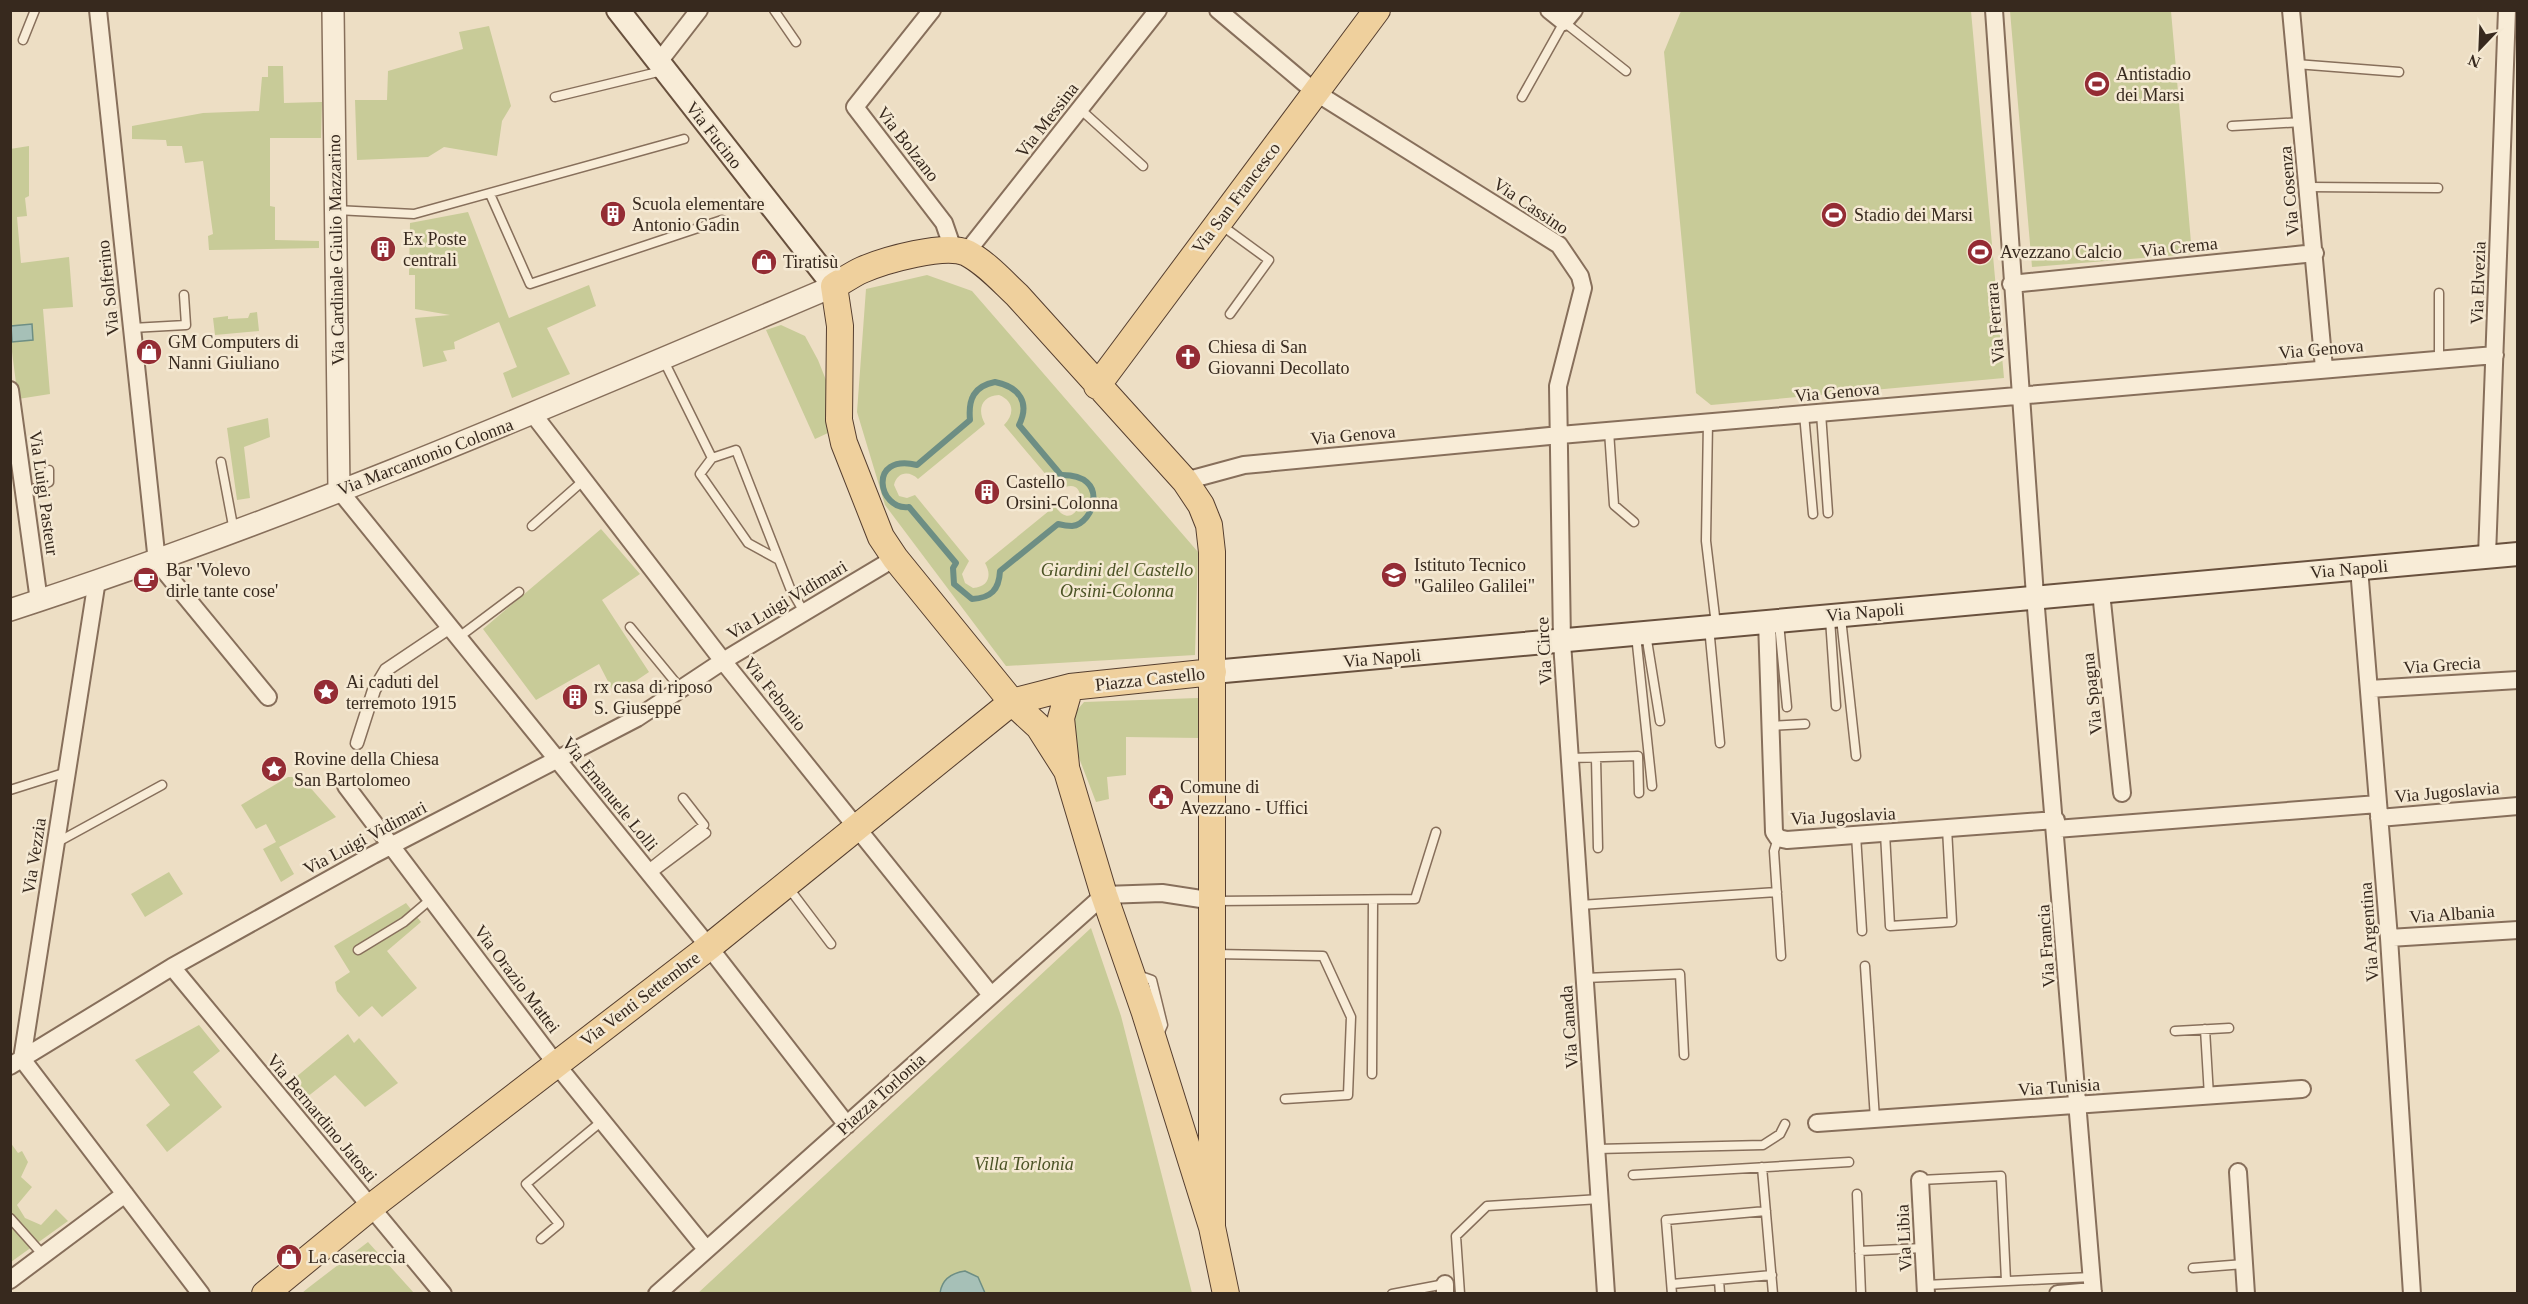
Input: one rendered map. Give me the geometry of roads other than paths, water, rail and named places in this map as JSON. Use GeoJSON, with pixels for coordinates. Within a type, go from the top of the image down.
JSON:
{"type":"FeatureCollection","features":[{"type":"Feature","properties":{"kind":"main road","name":"Via Fucino"},"geometry":{"type":"LineString","coordinates":[[618,10],[834,286]]}},
{"type":"Feature","properties":{"kind":"main road","name":"Via San Francesco"},"geometry":{"type":"LineString","coordinates":[[1097,386],[1377,10]]}},
{"type":"Feature","properties":{"kind":"main road"},"geometry":{"type":"LineString","coordinates":[[960,251],[928,252],[862,270],[834,286],[840,326],[839,420],[844,443],[881,537],[895,558],[1012,702],[1039,727],[1067,771]]}},
{"type":"Feature","properties":{"kind":"main road","name":"Piazza Castello"},"geometry":{"type":"LineString","coordinates":[[960,251],[988,268],[1017,295],[1185,481],[1201,506],[1209,525],[1212,552],[1214,672],[1070,687],[1012,702]]}},
{"type":"Feature","properties":{"kind":"main road","name":"Via Napoli"},"geometry":{"type":"LineString","coordinates":[[1214,672],[2517,554]]}},
{"type":"Feature","properties":{"kind":"main road"},"geometry":{"type":"LineString","coordinates":[[1212,1227],[1215,901],[1214,672]]}},
{"type":"Feature","properties":{"kind":"main road"},"geometry":{"type":"LineString","coordinates":[[1070,687],[1062,718],[1067,771],[1104,895],[1155,1043],[1212,1227],[1226,1293]]}},
{"type":"Feature","properties":{"kind":"main road","name":"Via Venti Settembre"},"geometry":{"type":"LineString","coordinates":[[265,1293],[370,1207],[709,947],[1012,702]]}},
{"type":"Feature","properties":{"kind":"street","name":"Via Solferino"},"geometry":{"type":"LineString","coordinates":[[98,10],[157,562]]}},
{"type":"Feature","properties":{"kind":"street","name":"Via Cardinale Giulio Mazzarino"},"geometry":{"type":"LineString","coordinates":[[333,10],[339,490]]}},
{"type":"Feature","properties":{"kind":"street"},"geometry":{"type":"LineString","coordinates":[[661,67],[699,10]]}},
{"type":"Feature","properties":{"kind":"street","name":"Via Bolzano"},"geometry":{"type":"LineString","coordinates":[[932,10],[855,107],[944,223],[960,251]]}},
{"type":"Feature","properties":{"kind":"street","name":"Via Messina"},"geometry":{"type":"LineString","coordinates":[[960,251],[1080,109],[1158,10]]}},
{"type":"Feature","properties":{"kind":"street","name":"Via Cassino"},"geometry":{"type":"LineString","coordinates":[[1218,10],[1315,92],[1558,244],[1580,276],[1583,288],[1558,386],[1560,435]]}},
{"type":"Feature","properties":{"kind":"street"},"geometry":{"type":"LineString","coordinates":[[1549,10],[1569,16]]}},
{"type":"Feature","properties":{"kind":"street","name":"Via Ferrara"},"geometry":{"type":"LineString","coordinates":[[1994,10],[2011,284],[2035,596]]}},
{"type":"Feature","properties":{"kind":"street","name":"Via Cosenza"},"geometry":{"type":"LineString","coordinates":[[2291,10],[2324,368]]}},
{"type":"Feature","properties":{"kind":"street","name":"Via Elvezia"},"geometry":{"type":"LineString","coordinates":[[2487,556],[2507,10]]}},
{"type":"Feature","properties":{"kind":"street","name":"Via Crema"},"geometry":{"type":"LineString","coordinates":[[2011,284],[2314,253]]}},
{"type":"Feature","properties":{"kind":"street","name":"Via Marcantonio Colonna"},"geometry":{"type":"LineString","coordinates":[[10,610],[157,562],[234,532],[533,414],[834,286]]}},
{"type":"Feature","properties":{"kind":"street","name":"Via Genova"},"geometry":{"type":"LineString","coordinates":[[1185,481],[1244,465],[1560,435],[2495,354]]}},
{"type":"Feature","properties":{"kind":"street","name":"Via Luigi Pasteur"},"geometry":{"type":"LineString","coordinates":[[10,390],[39,601]]}},
{"type":"Feature","properties":{"kind":"street","name":"Via Febonio"},"geometry":{"type":"LineString","coordinates":[[533,414],[723,661],[991,995]]}},
{"type":"Feature","properties":{"kind":"street","name":"Via Circe"},"geometry":{"type":"LineString","coordinates":[[1560,435],[1562,642],[1570,758]]}},
{"type":"Feature","properties":{"kind":"street","name":"Via Emanuele Lolli"},"geometry":{"type":"LineString","coordinates":[[339,490],[649,872],[847,1125]]}},
{"type":"Feature","properties":{"kind":"street","name":"Via Luigi Vidimari"},"geometry":{"type":"LineString","coordinates":[[16,1062],[172,967],[391,846],[637,718],[723,661],[895,558]]}},
{"type":"Feature","properties":{"kind":"street"},"geometry":{"type":"LineString","coordinates":[[157,562],[268,697]]}},
{"type":"Feature","properties":{"kind":"street","name":"Via Argentina"},"geometry":{"type":"LineString","coordinates":[[2358,568],[2389,938],[2412,1293]]}},
{"type":"Feature","properties":{"kind":"street","name":"Via Vezzia"},"geometry":{"type":"LineString","coordinates":[[16,1062],[56,844],[97,580]]}},
{"type":"Feature","properties":{"kind":"street","name":"Via Spagna"},"geometry":{"type":"LineString","coordinates":[[2101,592],[2122,793]]}},
{"type":"Feature","properties":{"kind":"street","name":"Via Francia"},"geometry":{"type":"LineString","coordinates":[[2035,596],[2093,1287]]}},
{"type":"Feature","properties":{"kind":"street","name":"Via Jugoslavia"},"geometry":{"type":"LineString","coordinates":[[1772,621],[1770,726],[1774,832],[1778,838],[1787,840],[1947,828],[2517,806]]}},
{"type":"Feature","properties":{"kind":"street"},"geometry":{"type":"LineString","coordinates":[[357,743],[380,677],[393,663],[454,632]]}},
{"type":"Feature","properties":{"kind":"street","name":"Via Grecia"},"geometry":{"type":"LineString","coordinates":[[2369,689],[2517,680]]}},
{"type":"Feature","properties":{"kind":"street","name":"Via Canada"},"geometry":{"type":"LineString","coordinates":[[1570,758],[1606,1293]]}},
{"type":"Feature","properties":{"kind":"street","name":"Via Orazio Mattei"},"geometry":{"type":"LineString","coordinates":[[346,786],[556,1064],[706,1249]]}},
{"type":"Feature","properties":{"kind":"street"},"geometry":{"type":"LineString","coordinates":[[1104,895],[1162,893],[1215,901]]}},
{"type":"Feature","properties":{"kind":"street","name":"Piazza Torlonia"},"geometry":{"type":"LineString","coordinates":[[657,1293],[1104,895]]}},
{"type":"Feature","properties":{"kind":"street","name":"Via Albania"},"geometry":{"type":"LineString","coordinates":[[2389,938],[2517,930]]}},
{"type":"Feature","properties":{"kind":"street","name":"Via Bernardino Jatosti"},"geometry":{"type":"LineString","coordinates":[[172,967],[443,1293]]}},
{"type":"Feature","properties":{"kind":"street"},"geometry":{"type":"LineString","coordinates":[[16,1062],[125,1194],[201,1293]]}},
{"type":"Feature","properties":{"kind":"street","name":"Via Tunisia"},"geometry":{"type":"LineString","coordinates":[[1817,1123],[2302,1089]]}},
{"type":"Feature","properties":{"kind":"street"},"geometry":{"type":"LineString","coordinates":[[2238,1172],[2246,1293]]}},
{"type":"Feature","properties":{"kind":"street","name":"Via Libia"},"geometry":{"type":"LineString","coordinates":[[1920,1180],[1926,1289]]}},
{"type":"Feature","properties":{"kind":"street"},"geometry":{"type":"LineString","coordinates":[[10,1280],[125,1194]]}},
{"type":"Feature","properties":{"kind":"street"},"geometry":{"type":"LineString","coordinates":[[2058,1293],[2093,1287]]}},
{"type":"Feature","properties":{"kind":"lane"},"geometry":{"type":"LineString","coordinates":[[23,40],[35,10]]}},
{"type":"Feature","properties":{"kind":"lane"},"geometry":{"type":"LineString","coordinates":[[774,10],[796,42]]}},
{"type":"Feature","properties":{"kind":"lane"},"geometry":{"type":"LineString","coordinates":[[1522,97],[1569,16],[1626,71]]}},
{"type":"Feature","properties":{"kind":"lane"},"geometry":{"type":"LineString","coordinates":[[2296,64],[2399,72]]}},
{"type":"Feature","properties":{"kind":"lane"},"geometry":{"type":"LineString","coordinates":[[555,97],[661,67]]}},
{"type":"Feature","properties":{"kind":"lane"},"geometry":{"type":"LineString","coordinates":[[1080,109],[1143,166]]}},
{"type":"Feature","properties":{"kind":"lane"},"geometry":{"type":"LineString","coordinates":[[2232,126],[2302,122]]}},
{"type":"Feature","properties":{"kind":"lane"},"geometry":{"type":"LineString","coordinates":[[336,210],[414,214],[684,139]]}},
{"type":"Feature","properties":{"kind":"lane"},"geometry":{"type":"LineString","coordinates":[[2308,187],[2438,188]]}},
{"type":"Feature","properties":{"kind":"lane"},"geometry":{"type":"LineString","coordinates":[[490,194],[530,284],[722,220]]}},
{"type":"Feature","properties":{"kind":"lane"},"geometry":{"type":"LineString","coordinates":[[1218,222],[1269,260],[1230,314]]}},
{"type":"Feature","properties":{"kind":"lane"},"geometry":{"type":"LineString","coordinates":[[2439,293],[2439,359]]}},
{"type":"Feature","properties":{"kind":"lane"},"geometry":{"type":"LineString","coordinates":[[132,328],[186,325],[184,295]]}},
{"type":"Feature","properties":{"kind":"lane"},"geometry":{"type":"LineString","coordinates":[[663,359],[712,458]]}},
{"type":"Feature","properties":{"kind":"lane"},"geometry":{"type":"LineString","coordinates":[[1821,413],[1828,513]]}},
{"type":"Feature","properties":{"kind":"lane"},"geometry":{"type":"LineString","coordinates":[[1804,414],[1813,514]]}},
{"type":"Feature","properties":{"kind":"lane"},"geometry":{"type":"LineString","coordinates":[[1708,422],[1706,541],[1720,743]]}},
{"type":"Feature","properties":{"kind":"lane"},"geometry":{"type":"LineString","coordinates":[[1609,431],[1614,505],[1634,522]]}},
{"type":"Feature","properties":{"kind":"lane"},"geometry":{"type":"LineString","coordinates":[[779,560],[748,543],[700,474],[712,458],[736,450],[790,588],[804,612]]}},
{"type":"Feature","properties":{"kind":"lane"},"geometry":{"type":"LineString","coordinates":[[221,462],[234,532]]}},
{"type":"Feature","properties":{"kind":"lane"},"geometry":{"type":"LineString","coordinates":[[25,493],[39,489],[49,482],[50,470]]}},
{"type":"Feature","properties":{"kind":"lane"},"geometry":{"type":"LineString","coordinates":[[532,526],[584,480]]}},
{"type":"Feature","properties":{"kind":"lane"},"geometry":{"type":"LineString","coordinates":[[454,632],[519,592]]}},
{"type":"Feature","properties":{"kind":"lane"},"geometry":{"type":"LineString","coordinates":[[1835,615],[1836,706]]}},
{"type":"Feature","properties":{"kind":"lane"},"geometry":{"type":"LineString","coordinates":[[1835,615],[1856,756]]}},
{"type":"Feature","properties":{"kind":"lane"},"geometry":{"type":"LineString","coordinates":[[1772,621],[1787,707]]}},
{"type":"Feature","properties":{"kind":"lane"},"geometry":{"type":"LineString","coordinates":[[630,627],[681,689]]}},
{"type":"Feature","properties":{"kind":"lane"},"geometry":{"type":"LineString","coordinates":[[1641,634],[1660,721]]}},
{"type":"Feature","properties":{"kind":"lane"},"geometry":{"type":"LineString","coordinates":[[1641,634],[1652,786]]}},
{"type":"Feature","properties":{"kind":"lane"},"geometry":{"type":"LineString","coordinates":[[1770,726],[1804,724]]}},
{"type":"Feature","properties":{"kind":"lane"},"geometry":{"type":"LineString","coordinates":[[1570,758],[1638,756],[1639,793]]}},
{"type":"Feature","properties":{"kind":"lane"},"geometry":{"type":"LineString","coordinates":[[1596,758],[1598,848]]}},
{"type":"Feature","properties":{"kind":"lane"},"geometry":{"type":"LineString","coordinates":[[10,790],[67,772]]}},
{"type":"Feature","properties":{"kind":"lane"},"geometry":{"type":"LineString","coordinates":[[56,844],[162,785]]}},
{"type":"Feature","properties":{"kind":"lane"},"geometry":{"type":"LineString","coordinates":[[649,872],[704,825],[683,798]]}},
{"type":"Feature","properties":{"kind":"lane"},"geometry":{"type":"LineString","coordinates":[[1885,833],[1890,926],[1952,922],[1947,828]]}},
{"type":"Feature","properties":{"kind":"lane"},"geometry":{"type":"LineString","coordinates":[[1215,901],[1232,903],[1415,899],[1436,832]]}},
{"type":"Feature","properties":{"kind":"lane"},"geometry":{"type":"LineString","coordinates":[[649,872],[705,834]]}},
{"type":"Feature","properties":{"kind":"lane"},"geometry":{"type":"LineString","coordinates":[[1856,835],[1862,931]]}},
{"type":"Feature","properties":{"kind":"lane"},"geometry":{"type":"LineString","coordinates":[[1778,838],[1774,851],[1781,957]]}},
{"type":"Feature","properties":{"kind":"lane"},"geometry":{"type":"LineString","coordinates":[[786,884],[831,944]]}},
{"type":"Feature","properties":{"kind":"lane"},"geometry":{"type":"LineString","coordinates":[[1580,905],[1777,892]]}},
{"type":"Feature","properties":{"kind":"lane"},"geometry":{"type":"LineString","coordinates":[[358,950],[404,922],[431,899]]}},
{"type":"Feature","properties":{"kind":"lane"},"geometry":{"type":"LineString","coordinates":[[1372,1074],[1373,900]]}},
{"type":"Feature","properties":{"kind":"lane"},"geometry":{"type":"LineString","coordinates":[[1214,954],[1323,956],[1351,1017],[1348,1095],[1285,1099]]}},
{"type":"Feature","properties":{"kind":"lane"},"geometry":{"type":"LineString","coordinates":[[1865,966],[1875,1119]]}},
{"type":"Feature","properties":{"kind":"lane"},"geometry":{"type":"LineString","coordinates":[[1585,978],[1680,974],[1684,1055]]}},
{"type":"Feature","properties":{"kind":"lane"},"geometry":{"type":"LineString","coordinates":[[2175,1031],[2229,1028]]}},
{"type":"Feature","properties":{"kind":"lane"},"geometry":{"type":"LineString","coordinates":[[2205,1029],[2209,1096]]}},
{"type":"Feature","properties":{"kind":"lane"},"geometry":{"type":"LineString","coordinates":[[541,1239],[559,1224],[526,1184],[602,1121]]}},
{"type":"Feature","properties":{"kind":"lane"},"geometry":{"type":"LineString","coordinates":[[1597,1149],[1763,1145],[1780,1134],[1785,1124]]}},
{"type":"Feature","properties":{"kind":"lane"},"geometry":{"type":"LineString","coordinates":[[1633,1175],[1850,1162]]}},
{"type":"Feature","properties":{"kind":"lane"},"geometry":{"type":"LineString","coordinates":[[1762,1167],[1773,1293]]}},
{"type":"Feature","properties":{"kind":"lane"},"geometry":{"type":"LineString","coordinates":[[1920,1180],[2001,1176],[2006,1281]]}},
{"type":"Feature","properties":{"kind":"lane"},"geometry":{"type":"LineString","coordinates":[[1857,1194],[1861,1293]]}},
{"type":"Feature","properties":{"kind":"lane"},"geometry":{"type":"LineString","coordinates":[[1460,1293],[1456,1236],[1487,1206],[1600,1198]]}},
{"type":"Feature","properties":{"kind":"lane"},"geometry":{"type":"LineString","coordinates":[[1672,1293],[1666,1220],[1766,1211]]}},
{"type":"Feature","properties":{"kind":"lane"},"geometry":{"type":"LineString","coordinates":[[10,1218],[36,1244],[43,1256]]}},
{"type":"Feature","properties":{"kind":"lane"},"geometry":{"type":"LineString","coordinates":[[1859,1251],[1924,1248]]}},
{"type":"Feature","properties":{"kind":"lane"},"geometry":{"type":"LineString","coordinates":[[2193,1268],[2244,1264]]}},
{"type":"Feature","properties":{"kind":"lane"},"geometry":{"type":"LineString","coordinates":[[1672,1284],[1772,1275]]}},
{"type":"Feature","properties":{"kind":"lane"},"geometry":{"type":"LineString","coordinates":[[1719,1280],[1720,1293]]}},
{"type":"Feature","properties":{"kind":"lane"},"geometry":{"type":"LineString","coordinates":[[1926,1289],[2006,1281],[2093,1287]]}},
{"type":"Feature","properties":{"kind":"lane"},"geometry":{"type":"LineString","coordinates":[[1392,1293],[1445,1289]]}},
{"type":"Feature","properties":{"kind":"water"},"geometry":{"type":"Polygon","coordinates":[[[32,324],[33,340],[12,342],[11,326],[32,324]]]}},
{"type":"Feature","properties":{"kind":"water"},"geometry":{"type":"Polygon","coordinates":[[[965,1271],[978,1277],[985,1293],[940,1293],[948,1278],[955,1273],[965,1271]]]}},
{"type":"Feature","properties":{"kind":"waterway"},"geometry":{"type":"LineString","coordinates":[[995,382],[1011,388],[1020,397],[1023,410],[1019,425],[1061,475],[1077,477],[1087,482],[1094,499],[1087,517],[1080,523],[1072,526],[1058,524],[1000,571],[998,583],[993,592],[984,597],[972,599],[954,584],[953,568],[956,563],[909,507],[898,506],[890,500],[883,483],[884,474],[890,467],[901,464],[917,465],[970,420],[971,400],[977,390],[995,382]]}},
{"type":"Feature","properties":{"kind":"place","name":"Antistadio dei Marsi"},"geometry":{"type":"Point","coordinates":[2097,84]}},
{"type":"Feature","properties":{"kind":"place","name":"Scuola elementare Antonio Gadin"},"geometry":{"type":"Point","coordinates":[613,214]}},
{"type":"Feature","properties":{"kind":"place","name":"Stadio dei Marsi"},"geometry":{"type":"Point","coordinates":[1834,215]}},
{"type":"Feature","properties":{"kind":"place","name":"Ex Poste centrali"},"geometry":{"type":"Point","coordinates":[383,249]}},
{"type":"Feature","properties":{"kind":"place","name":"Avezzano Calcio"},"geometry":{"type":"Point","coordinates":[1980,252]}},
{"type":"Feature","properties":{"kind":"place","name":"Tiratisù"},"geometry":{"type":"Point","coordinates":[764,262]}},
{"type":"Feature","properties":{"kind":"place","name":"GM Computers di Nanni Giuliano"},"geometry":{"type":"Point","coordinates":[149,352]}},
{"type":"Feature","properties":{"kind":"place","name":"Chiesa di San Giovanni Decollato"},"geometry":{"type":"Point","coordinates":[1188,357]}},
{"type":"Feature","properties":{"kind":"place","name":"Castello Orsini-Colonna"},"geometry":{"type":"Point","coordinates":[987,492]}},
{"type":"Feature","properties":{"kind":"place","name":"Istituto Tecnico \"Galileo Galilei\""},"geometry":{"type":"Point","coordinates":[1394,575]}},
{"type":"Feature","properties":{"kind":"place","name":"Bar 'Volevo dirle tante cose'"},"geometry":{"type":"Point","coordinates":[146,580]}},
{"type":"Feature","properties":{"kind":"place","name":"Ai caduti del terremoto 1915"},"geometry":{"type":"Point","coordinates":[326,692]}},
{"type":"Feature","properties":{"kind":"place","name":"rx casa di riposo S. Giuseppe"},"geometry":{"type":"Point","coordinates":[575,697]}},
{"type":"Feature","properties":{"kind":"place","name":"Rovine della Chiesa San Bartolomeo"},"geometry":{"type":"Point","coordinates":[274,769]}},
{"type":"Feature","properties":{"kind":"place","name":"Comune di Avezzano - Uffici"},"geometry":{"type":"Point","coordinates":[1161,797]}},
{"type":"Feature","properties":{"kind":"place","name":"La casereccia"},"geometry":{"type":"Point","coordinates":[289,1257]}},
{"type":"Feature","properties":{"kind":"park label","name":"Giardini del Castello Orsini-Colonna"},"geometry":{"type":"Point","coordinates":[1117,580]}},
{"type":"Feature","properties":{"kind":"park label","name":"Villa Torlonia"},"geometry":{"type":"Point","coordinates":[1024,1164]}}]}
